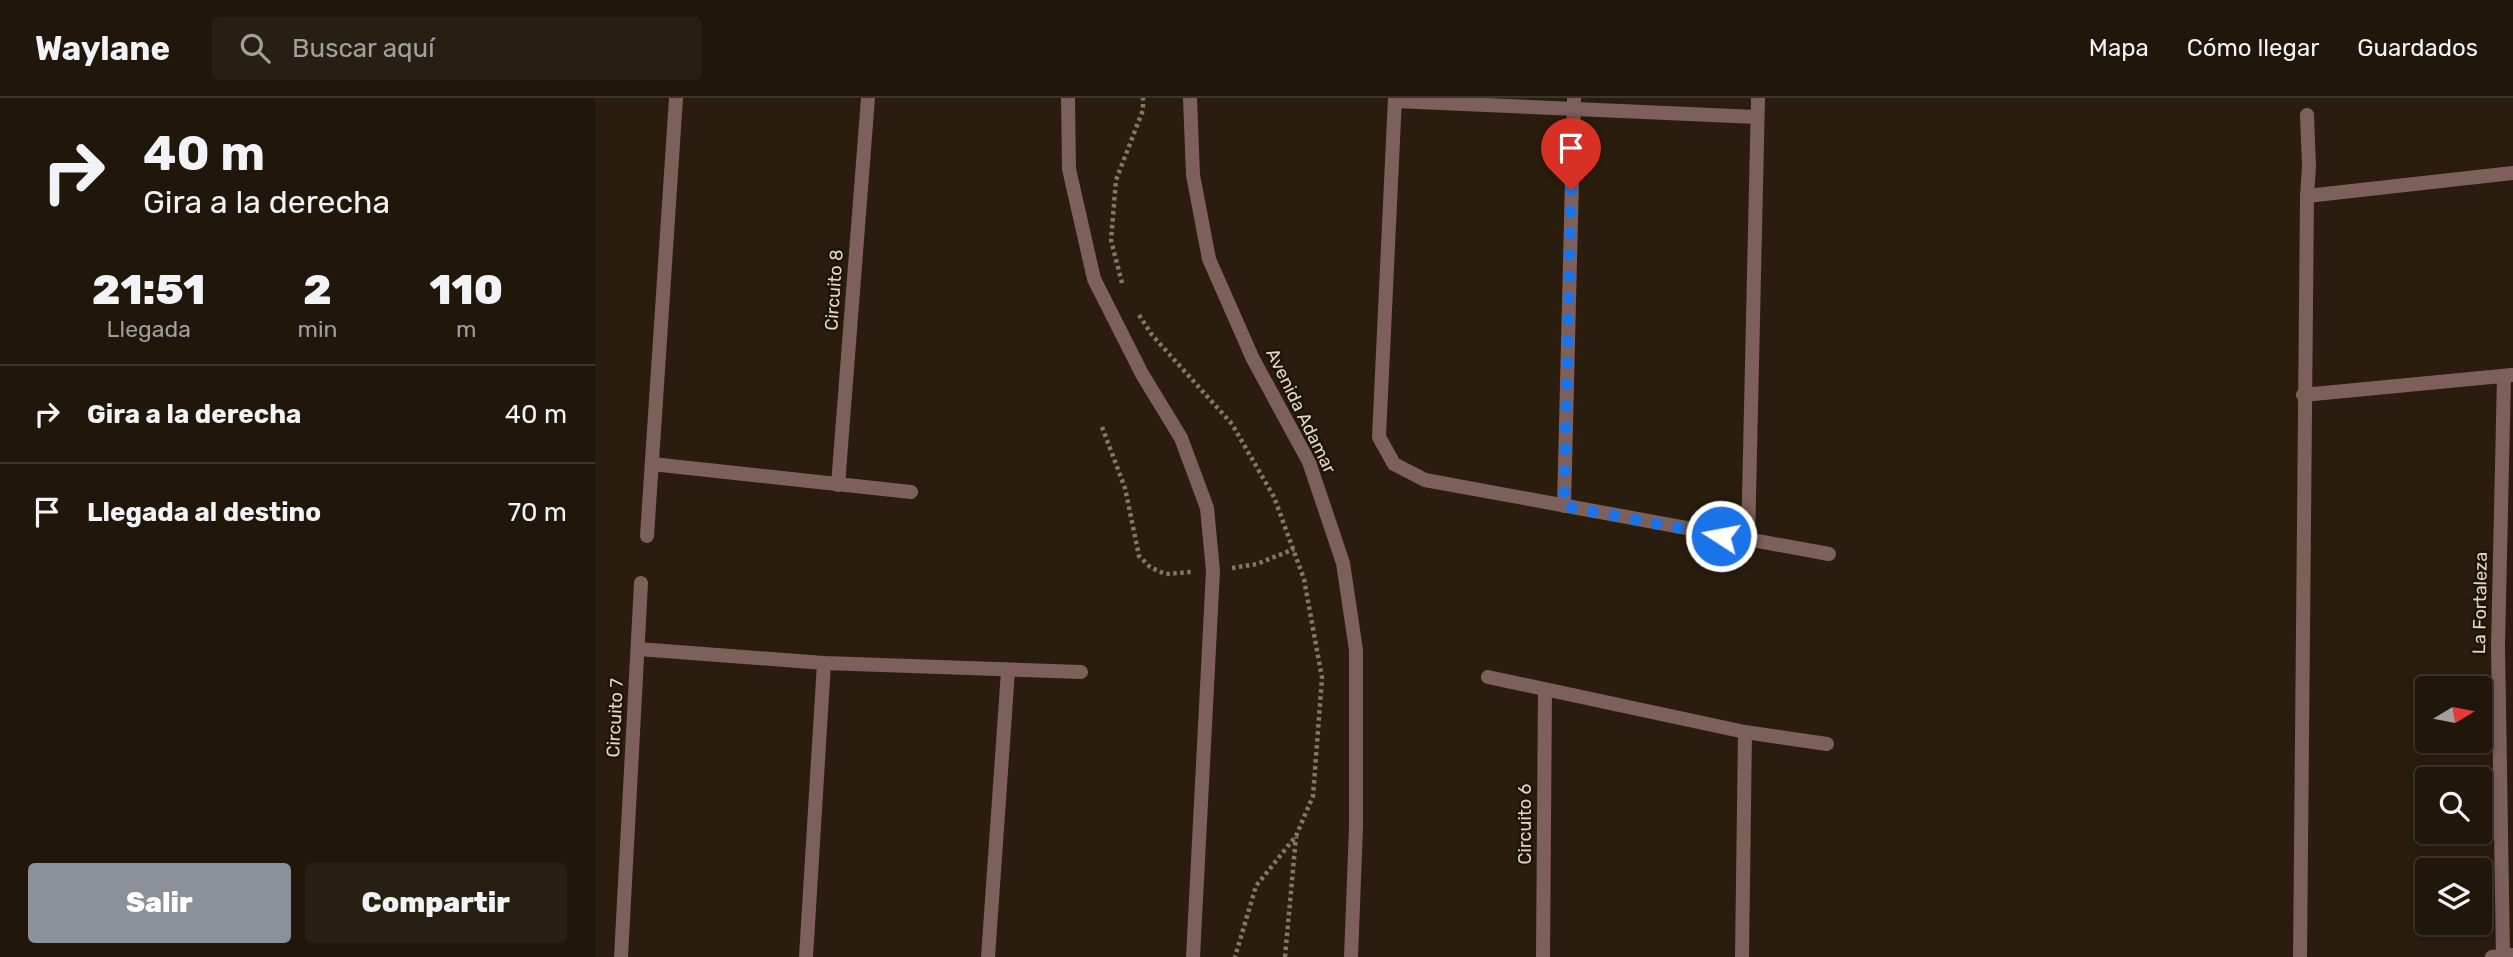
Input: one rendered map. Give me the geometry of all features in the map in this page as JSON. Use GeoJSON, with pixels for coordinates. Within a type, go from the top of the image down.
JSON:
{"type":"FeatureCollection","features":[{"type":"Feature","properties":{"kind":"street"},"geometry":{"type":"LineString","coordinates":[[647,536],[676,98]]}},
{"type":"Feature","properties":{"kind":"street","name":"Circuito 8"},"geometry":{"type":"LineString","coordinates":[[838,485],[869,98]]}},
{"type":"Feature","properties":{"kind":"street"},"geometry":{"type":"LineString","coordinates":[[1068,98],[1069,169],[1094,279],[1142,374],[1181,438],[1207,508],[1213,570],[1193,957]]}},
{"type":"Feature","properties":{"kind":"street","name":"Avenida Adamar"},"geometry":{"type":"LineString","coordinates":[[1190,98],[1193,175],[1209,259],[1253,359],[1309,462],[1343,564],[1356,650],[1356,828],[1351,957]]}},
{"type":"Feature","properties":{"kind":"street"},"geometry":{"type":"LineString","coordinates":[[1748,541],[1758,98]]}},
{"type":"Feature","properties":{"kind":"street"},"geometry":{"type":"LineString","coordinates":[[1757,117],[1574,104],[1395,100],[1379,437],[1394,464],[1426,480],[1829,554]]}},
{"type":"Feature","properties":{"kind":"street"},"geometry":{"type":"LineString","coordinates":[[1564,506],[1574,104]]}},
{"type":"Feature","properties":{"kind":"street"},"geometry":{"type":"LineString","coordinates":[[2300,957],[2303,395],[2309,167],[2307,115]]}},
{"type":"Feature","properties":{"kind":"street"},"geometry":{"type":"LineString","coordinates":[[2307,196],[2513,173]]}},
{"type":"Feature","properties":{"kind":"street","name":"La Fortaleza"},"geometry":{"type":"LineString","coordinates":[[2303,395],[2508,375],[2498,646],[2503,956]]}},
{"type":"Feature","properties":{"kind":"street"},"geometry":{"type":"LineString","coordinates":[[652,464],[911,492]]}},
{"type":"Feature","properties":{"kind":"street","name":"Circuito 7"},"geometry":{"type":"LineString","coordinates":[[621,957],[641,583]]}},
{"type":"Feature","properties":{"kind":"street"},"geometry":{"type":"LineString","coordinates":[[638,649],[824,663],[1081,672]]}},
{"type":"Feature","properties":{"kind":"street"},"geometry":{"type":"LineString","coordinates":[[807,957],[824,663]]}},
{"type":"Feature","properties":{"kind":"street"},"geometry":{"type":"LineString","coordinates":[[988,957],[1008,671]]}},
{"type":"Feature","properties":{"kind":"street"},"geometry":{"type":"LineString","coordinates":[[1488,677],[1745,732],[1827,744]]}},
{"type":"Feature","properties":{"kind":"street","name":"Circuito 6"},"geometry":{"type":"LineString","coordinates":[[1543,957],[1545,690]]}},
{"type":"Feature","properties":{"kind":"street"},"geometry":{"type":"LineString","coordinates":[[1742,957],[1745,732]]}},
{"type":"Feature","properties":{"kind":"street"},"geometry":{"type":"LineString","coordinates":[[2492,957],[2513,955]]}},
{"type":"Feature","properties":{"kind":"path"},"geometry":{"type":"LineString","coordinates":[[1102,427],[1125,488],[1139,556],[1150,567],[1165,574],[1213,570],[1257,564],[1294,548]]}},
{"type":"Feature","properties":{"kind":"path"},"geometry":{"type":"LineString","coordinates":[[1285,957],[1296,836]]}},
{"type":"Feature","properties":{"kind":"route"},"geometry":{"type":"LineString","coordinates":[[1571,190],[1564,506],[1721,536]]}}]}
